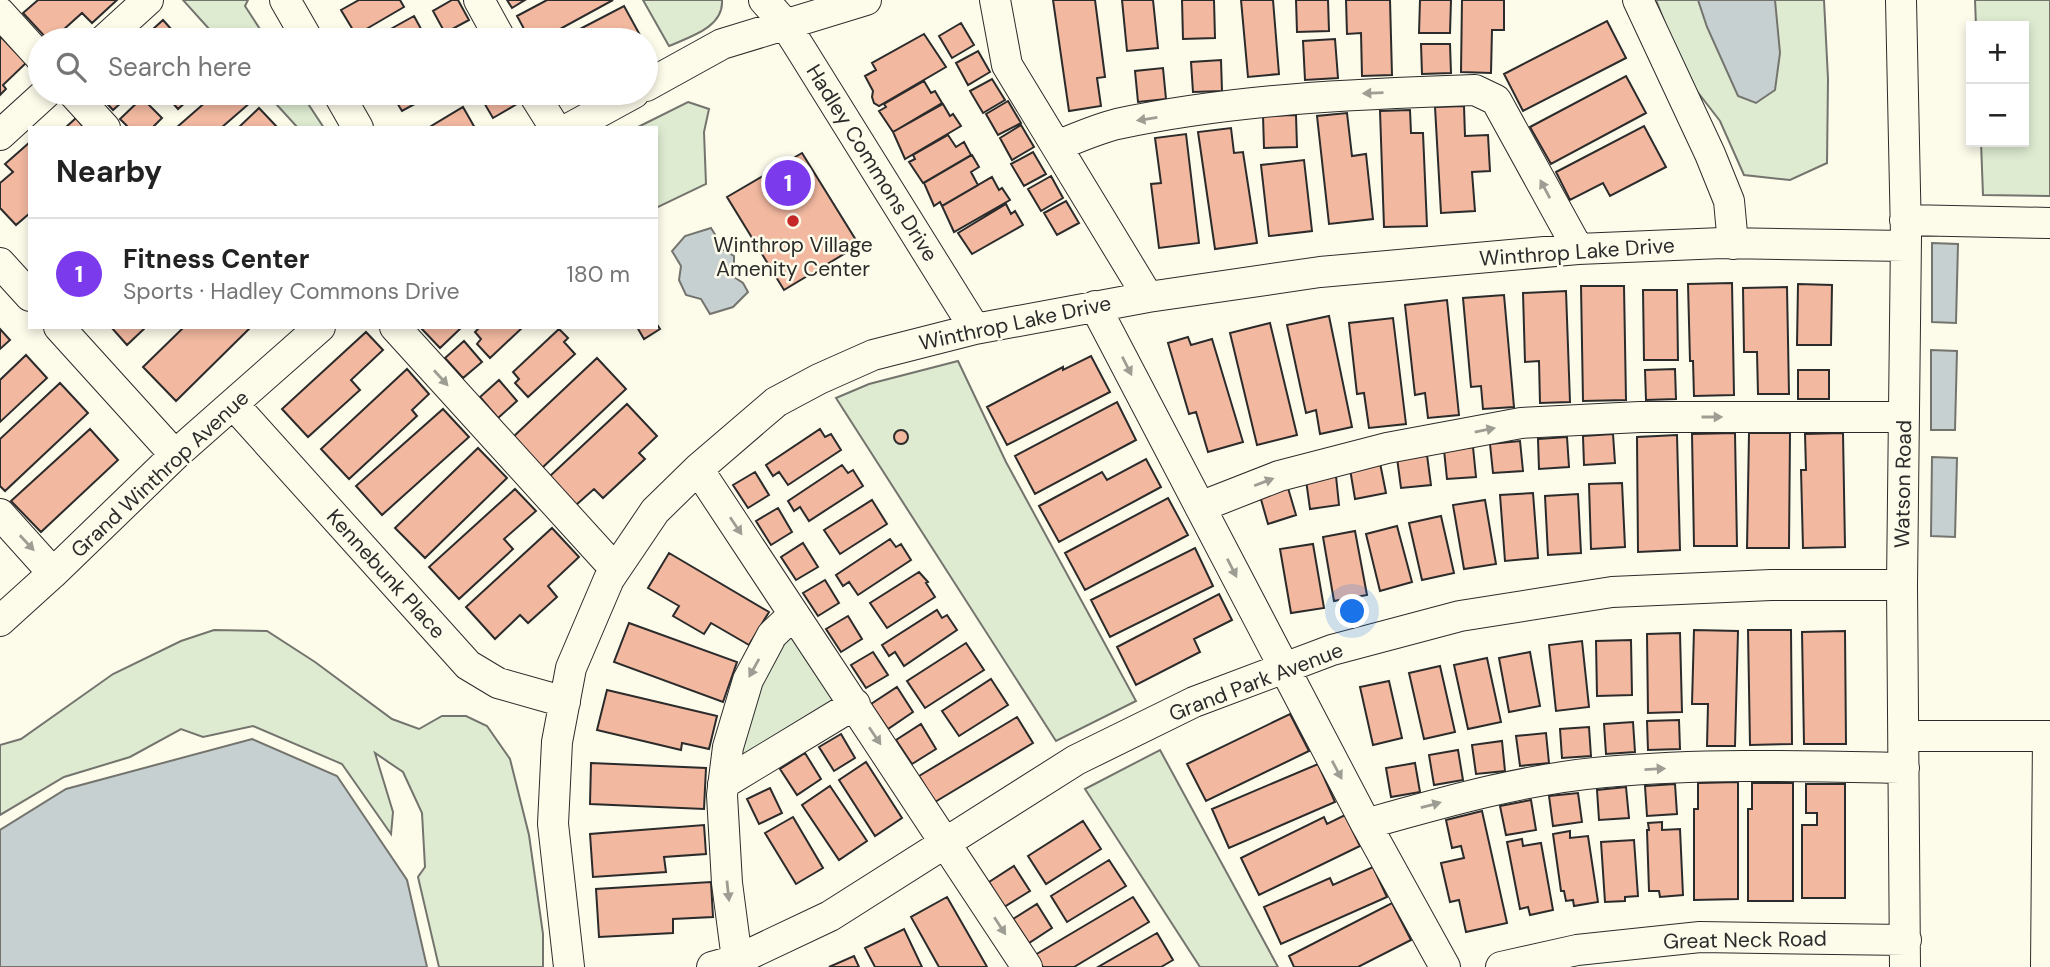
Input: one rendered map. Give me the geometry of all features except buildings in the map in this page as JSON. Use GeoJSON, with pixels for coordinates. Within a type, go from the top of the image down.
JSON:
{"type":"FeatureCollection","features":[{"type":"Feature","properties":{"kind":"street"},"geometry":{"type":"LineString","coordinates":[[117,28],[148,0]]}},
{"type":"Feature","properties":{"kind":"street"},"geometry":{"type":"LineString","coordinates":[[285,0],[301,28]]}},
{"type":"Feature","properties":{"kind":"street"},"geometry":{"type":"LineString","coordinates":[[479,0],[494,28]]}},
{"type":"Feature","properties":{"kind":"street","name":"Hadley Commons Drive"},"geometry":{"type":"LineString","coordinates":[[764,0],[785,24],[975,328]]}},
{"type":"Feature","properties":{"kind":"street"},"geometry":{"type":"LineString","coordinates":[[658,79],[722,44],[866,0]]}},
{"type":"Feature","properties":{"kind":"street"},"geometry":{"type":"LineString","coordinates":[[995,0],[1007,65],[1148,297]]}},
{"type":"Feature","properties":{"kind":"street"},"geometry":{"type":"LineString","coordinates":[[1638,0],[1730,201],[1733,244]]}},
{"type":"Feature","properties":{"kind":"street","name":"Watson Road"},"geometry":{"type":"LineString","coordinates":[[1901,0],[1905,233],[1902,585],[1905,954]]}},
{"type":"Feature","properties":{"kind":"street"},"geometry":{"type":"LineString","coordinates":[[0,13],[28,44]]}},
{"type":"Feature","properties":{"kind":"street"},"geometry":{"type":"LineString","coordinates":[[1057,146],[1115,125],[1224,107],[1329,95],[1475,90],[1496,100],[1578,249]]}},
{"type":"Feature","properties":{"kind":"street"},"geometry":{"type":"LineString","coordinates":[[0,135],[33,105]]}},
{"type":"Feature","properties":{"kind":"street"},"geometry":{"type":"LineString","coordinates":[[84,105],[103,126]]}},
{"type":"Feature","properties":{"kind":"street"},"geometry":{"type":"LineString","coordinates":[[345,105],[357,126]]}},
{"type":"Feature","properties":{"kind":"street"},"geometry":{"type":"LineString","coordinates":[[541,105],[554,126]]}},
{"type":"Feature","properties":{"kind":"street"},"geometry":{"type":"LineString","coordinates":[[574,126],[612,105]]}},
{"type":"Feature","properties":{"kind":"street","name":"Winthrop Lake Drive"},"geometry":{"type":"LineString","coordinates":[[569,967],[553,824],[557,742],[571,668],[609,579],[655,512],[698,469],[776,402],[819,379],[873,355],[975,328],[1148,297],[1320,272],[1578,249],[1733,244],[2050,223]]}},
{"type":"Feature","properties":{"kind":"street"},"geometry":{"type":"LineString","coordinates":[[0,263],[28,294]]}},
{"type":"Feature","properties":{"kind":"street"},"geometry":{"type":"LineString","coordinates":[[1095,306],[1283,668],[1445,967]]}},
{"type":"Feature","properties":{"kind":"street"},"geometry":{"type":"LineString","coordinates":[[61,329],[175,455]]}},
{"type":"Feature","properties":{"kind":"street"},"geometry":{"type":"LineString","coordinates":[[397,329],[615,569]]}},
{"type":"Feature","properties":{"kind":"street","name":"Grand Winthrop Avenue"},"geometry":{"type":"LineString","coordinates":[[0,621],[175,455],[234,405],[305,332]]}},
{"type":"Feature","properties":{"kind":"street","name":"Kennebunk Place"},"geometry":{"type":"LineString","coordinates":[[234,405],[468,665],[498,683],[565,702]]}},
{"type":"Feature","properties":{"kind":"street"},"geometry":{"type":"LineString","coordinates":[[1200,507],[1279,476],[1387,448],[1521,423],[1640,417],[1904,417]]}},
{"type":"Feature","properties":{"kind":"street"},"geometry":{"type":"LineString","coordinates":[[698,469],[1027,967]]}},
{"type":"Feature","properties":{"kind":"street"},"geometry":{"type":"LineString","coordinates":[[0,514],[53,573]]}},
{"type":"Feature","properties":{"kind":"street","name":"Grand Park Avenue"},"geometry":{"type":"LineString","coordinates":[[729,965],[830,916],[1076,760],[1194,702],[1332,650],[1460,617],[1612,592],[1772,584],[1902,585]]}},
{"type":"Feature","properties":{"kind":"street"},"geometry":{"type":"LineString","coordinates":[[729,965],[722,796],[728,747],[748,680],[772,635],[794,614]]}},
{"type":"Feature","properties":{"kind":"street"},"geometry":{"type":"LineString","coordinates":[[723,784],[855,704]]}},
{"type":"Feature","properties":{"kind":"street"},"geometry":{"type":"LineString","coordinates":[[1904,736],[2048,736],[2046,967]]}},
{"type":"Feature","properties":{"kind":"street"},"geometry":{"type":"LineString","coordinates":[[1366,824],[1483,791],[1604,772],[1717,766],[1905,768]]}},
{"type":"Feature","properties":{"kind":"street","name":"Great Neck Road"},"geometry":{"type":"LineString","coordinates":[[1502,967],[1577,950],[1700,937],[1905,954]]}},
{"type":"Feature","properties":{"kind":"green space"},"geometry":{"type":"Polygon","coordinates":[[[183,0],[248,0],[245,6],[259,28],[208,28],[183,0]]]}},
{"type":"Feature","properties":{"kind":"green space"},"geometry":{"type":"Polygon","coordinates":[[[643,0],[722,0],[718,17],[712,24],[696,35],[669,46],[643,0]]]}},
{"type":"Feature","properties":{"kind":"green space"},"geometry":{"type":"Polygon","coordinates":[[[1656,0],[1824,0],[1828,79],[1827,163],[1790,180],[1744,175],[1720,121],[1686,77],[1656,0]]]}},
{"type":"Feature","properties":{"kind":"green space"},"geometry":{"type":"Polygon","coordinates":[[[1975,0],[2050,0],[2050,196],[1983,195],[1981,147],[2029,147],[2029,21],[1976,21],[1975,0]]]}},
{"type":"Feature","properties":{"kind":"green space"},"geometry":{"type":"Polygon","coordinates":[[[688,102],[709,109],[704,132],[706,184],[658,207],[658,126],[640,126],[688,102]]]}},
{"type":"Feature","properties":{"kind":"green space"},"geometry":{"type":"Polygon","coordinates":[[[277,105],[309,105],[323,126],[296,126],[277,105]]]}},
{"type":"Feature","properties":{"kind":"green space"},"geometry":{"type":"Polygon","coordinates":[[[958,361],[1006,462],[1136,701],[1056,741],[836,398],[869,384],[958,361]]]}},
{"type":"Feature","properties":{"kind":"green space"},"geometry":{"type":"Polygon","coordinates":[[[794,614],[855,704],[723,784],[728,747],[794,614]]]}},
{"type":"Feature","properties":{"kind":"green space"},"geometry":{"type":"Polygon","coordinates":[[[214,630],[267,631],[315,662],[392,719],[419,729],[442,716],[466,716],[487,726],[510,759],[529,835],[543,934],[543,967],[439,967],[418,877],[425,867],[422,813],[403,772],[375,753],[393,812],[391,834],[342,764],[253,726],[203,737],[181,729],[130,757],[64,777],[0,815],[0,745],[21,739],[113,674],[181,641],[214,630]]]}},
{"type":"Feature","properties":{"kind":"green space"},"geometry":{"type":"Polygon","coordinates":[[[1160,750],[1278,967],[1200,967],[1085,789],[1160,750]]]}},
{"type":"Feature","properties":{"kind":"shaded area"},"geometry":{"type":"Polygon","coordinates":[[[1698,0],[1775,0],[1780,53],[1775,90],[1756,103],[1738,96],[1698,0]]]}},
{"type":"Feature","properties":{"kind":"shaded area"},"geometry":{"type":"Polygon","coordinates":[[[711,228],[716,236],[717,246],[734,256],[734,277],[743,283],[748,292],[733,307],[710,314],[701,299],[686,295],[679,280],[681,266],[672,251],[685,236],[711,228]]]}},
{"type":"Feature","properties":{"kind":"shaded area"},"geometry":{"type":"Polygon","coordinates":[[[1932,243],[1958,244],[1956,323],[1932,322],[1932,243]]]}},
{"type":"Feature","properties":{"kind":"shaded area"},"geometry":{"type":"Polygon","coordinates":[[[1931,350],[1957,351],[1955,430],[1931,430],[1931,350]]]}},
{"type":"Feature","properties":{"kind":"shaded area"},"geometry":{"type":"Polygon","coordinates":[[[1932,457],[1957,458],[1955,537],[1931,536],[1932,457]]]}},
{"type":"Feature","properties":{"kind":"shaded area"},"geometry":{"type":"Polygon","coordinates":[[[252,739],[337,776],[407,880],[427,967],[0,967],[0,830],[66,789],[252,739]]]}},
{"type":"Feature","properties":{"kind":"place","name":"Fitness Center"},"geometry":{"type":"Point","coordinates":[788,183]}},
{"type":"Feature","properties":{"kind":"place","name":"Winthrop Village Amenity Center"},"geometry":{"type":"Point","coordinates":[793,221]}}]}
